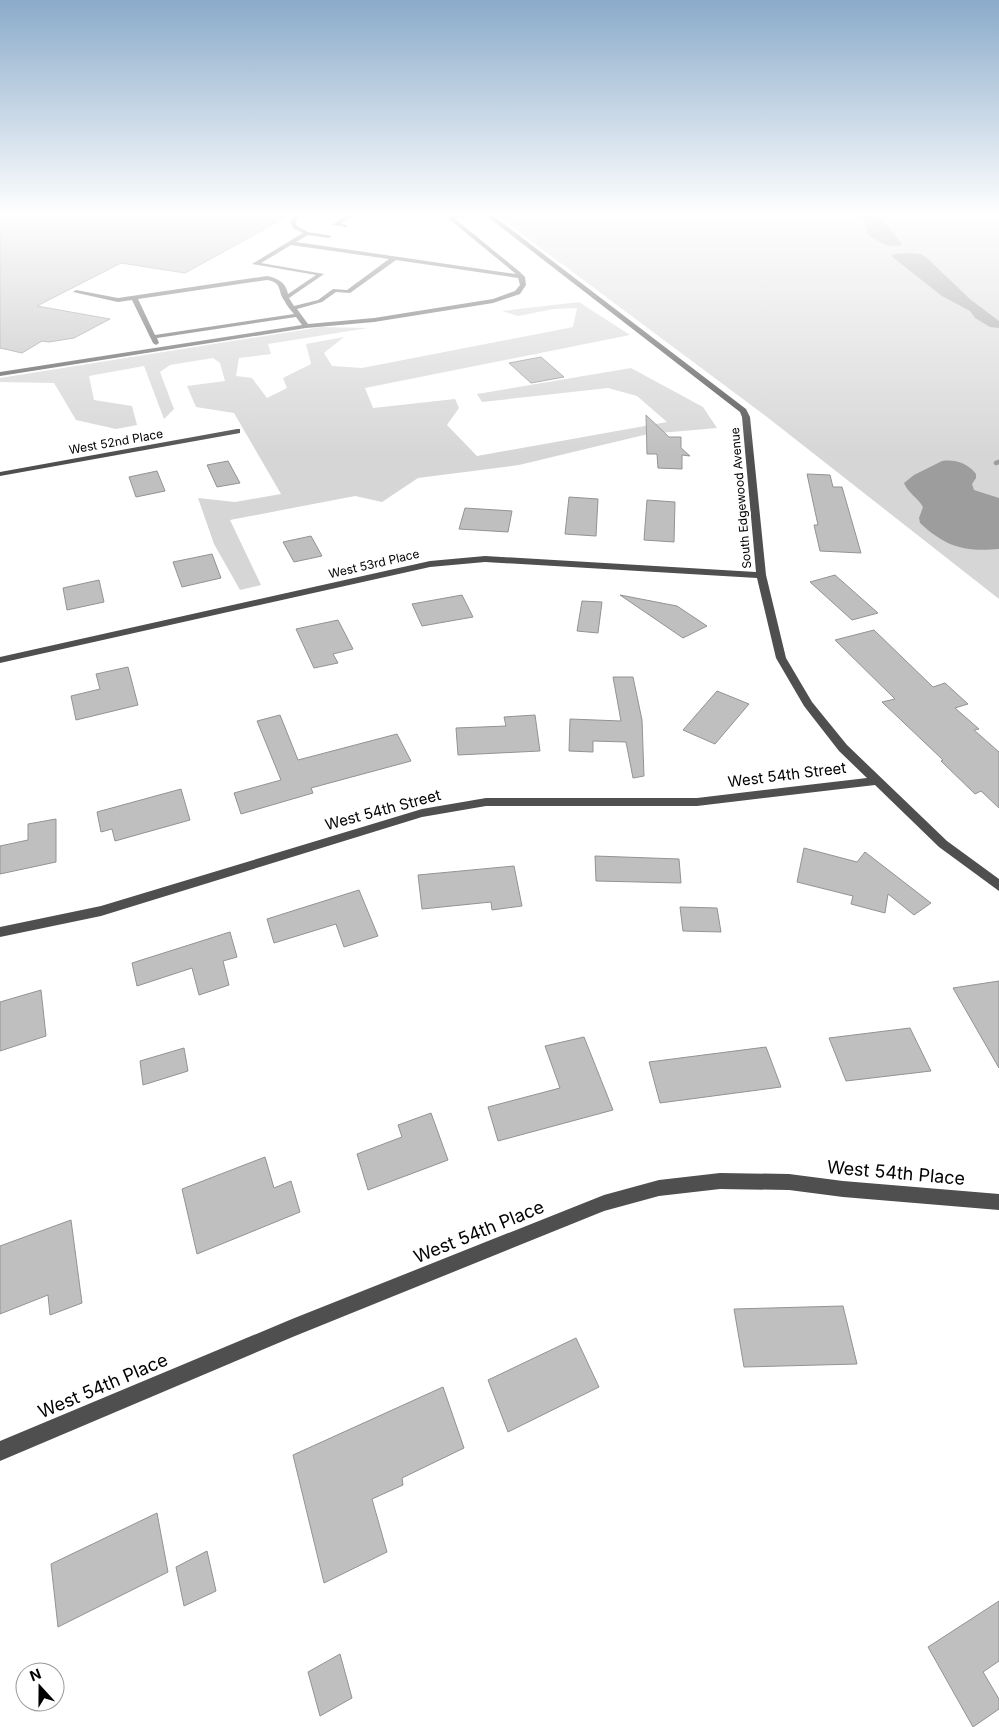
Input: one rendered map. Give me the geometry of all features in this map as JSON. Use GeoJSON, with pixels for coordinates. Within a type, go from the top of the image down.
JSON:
{"type":"FeatureCollection","features":[{"type":"Feature","properties":{"kind":"street"},"geometry":{"type":"LineString","coordinates":[[90,295],[118,300],[157,295]]}},
{"type":"Feature","properties":{"kind":"street"},"geometry":{"type":"LineString","coordinates":[[285,295],[285,298],[306,326]]}},
{"type":"Feature","properties":{"kind":"street"},"geometry":{"type":"LineString","coordinates":[[285,298],[290,295]]}},
{"type":"Feature","properties":{"kind":"street"},"geometry":{"type":"LineString","coordinates":[[292,308],[320,301],[329,295]]}},
{"type":"Feature","properties":{"kind":"street"},"geometry":{"type":"LineString","coordinates":[[0,374],[306,326],[374,320],[500,300],[513,295]]}},
{"type":"Feature","properties":{"kind":"street","name":"South Edgewood Avenue"},"geometry":{"type":"LineString","coordinates":[[592,295],[743,411],[746,417],[761,575],[781,658],[808,704],[843,748],[943,844],[999,886]]}},
{"type":"Feature","properties":{"kind":"street"},"geometry":{"type":"LineString","coordinates":[[134,298],[158,349]]}},
{"type":"Feature","properties":{"kind":"street"},"geometry":{"type":"LineString","coordinates":[[153,337],[298,315]]}},
{"type":"Feature","properties":{"kind":"street","name":"West 52nd Place"},"geometry":{"type":"LineString","coordinates":[[0,474],[237,431]]}},
{"type":"Feature","properties":{"kind":"street","name":"West 53rd Place"},"geometry":{"type":"LineString","coordinates":[[0,660],[430,564],[485,559],[761,575]]}},
{"type":"Feature","properties":{"kind":"street","name":"West 54th Street"},"geometry":{"type":"LineString","coordinates":[[0,932],[101,910],[422,813],[486,802],[696,802],[876,781]]}},
{"type":"Feature","properties":{"kind":"street","name":"West 54th Place"},"geometry":{"type":"LineString","coordinates":[[0,1451],[292,1328],[604,1203],[659,1188],[720,1181],[789,1182],[843,1189],[999,1202]]}},
{"type":"Feature","properties":{"kind":"shaded area"},"geometry":{"type":"Polygon","coordinates":[[[603,295],[999,295],[999,599],[767,417],[603,295]]]}},
{"type":"Feature","properties":{"kind":"shaded area"},"geometry":{"type":"Polygon","coordinates":[[[940,295],[965,295],[999,321],[999,328],[990,327],[975,318],[970,311],[940,295]]]}},
{"type":"Feature","properties":{"kind":"shaded area"},"geometry":{"type":"Polygon","coordinates":[[[579,302],[630,335],[365,388],[373,408],[455,399],[459,408],[447,425],[477,456],[667,422],[637,396],[608,388],[482,402],[477,394],[631,368],[703,407],[717,428],[648,434],[519,465],[418,478],[382,502],[355,496],[230,520],[261,585],[240,590],[214,544],[198,498],[235,502],[281,494],[234,413],[196,407],[187,386],[225,381],[220,363],[213,358],[170,365],[160,372],[174,409],[164,419],[144,366],[89,376],[94,400],[132,406],[137,425],[116,429],[76,420],[54,383],[0,382],[0,378],[321,327],[368,328],[268,344],[271,354],[239,358],[236,376],[252,378],[267,398],[287,388],[283,378],[311,364],[306,344],[344,337],[324,353],[332,366],[362,368],[573,327],[577,308],[554,309],[518,316],[502,311],[579,302]]]}},
{"type":"Feature","properties":{"kind":"shaded area"},"geometry":{"type":"Polygon","coordinates":[[[942,461],[956,461],[969,467],[976,474],[972,484],[974,490],[999,498],[999,549],[976,550],[956,546],[938,538],[920,523],[919,518],[923,507],[904,483],[914,475],[942,461]]]}},
{"type":"Feature","properties":{"kind":"building"},"geometry":{"type":"Polygon","coordinates":[[[0,295],[59,295],[37,306],[110,319],[74,338],[49,342],[42,341],[22,353],[0,348],[0,295]]]}},
{"type":"Feature","properties":{"kind":"building"},"geometry":{"type":"Polygon","coordinates":[[[541,357],[564,377],[531,383],[509,363],[541,357]]]}},
{"type":"Feature","properties":{"kind":"building"},"geometry":{"type":"Polygon","coordinates":[[[646,415],[669,437],[681,437],[681,448],[690,456],[682,455],[682,469],[658,468],[657,454],[647,454],[646,415]]]}},
{"type":"Feature","properties":{"kind":"building"},"geometry":{"type":"Polygon","coordinates":[[[228,461],[240,483],[217,487],[207,465],[228,461]]]}},
{"type":"Feature","properties":{"kind":"building"},"geometry":{"type":"Polygon","coordinates":[[[157,471],[165,491],[136,497],[129,477],[157,471]]]}},
{"type":"Feature","properties":{"kind":"building"},"geometry":{"type":"Polygon","coordinates":[[[807,474],[830,475],[833,487],[842,487],[861,553],[820,551],[814,525],[818,525],[807,474]]]}},
{"type":"Feature","properties":{"kind":"building"},"geometry":{"type":"Polygon","coordinates":[[[569,497],[598,499],[596,536],[565,534],[569,497]]]}},
{"type":"Feature","properties":{"kind":"building"},"geometry":{"type":"Polygon","coordinates":[[[647,500],[675,502],[674,542],[644,540],[647,500]]]}},
{"type":"Feature","properties":{"kind":"building"},"geometry":{"type":"Polygon","coordinates":[[[465,508],[512,511],[508,532],[459,529],[465,508]]]}},
{"type":"Feature","properties":{"kind":"building"},"geometry":{"type":"Polygon","coordinates":[[[311,536],[322,556],[294,562],[283,542],[311,536]]]}},
{"type":"Feature","properties":{"kind":"building"},"geometry":{"type":"Polygon","coordinates":[[[212,554],[221,578],[182,587],[173,562],[212,554]]]}},
{"type":"Feature","properties":{"kind":"building"},"geometry":{"type":"Polygon","coordinates":[[[835,575],[878,613],[852,620],[810,582],[835,575]]]}},
{"type":"Feature","properties":{"kind":"building"},"geometry":{"type":"Polygon","coordinates":[[[99,580],[104,602],[67,610],[63,588],[99,580]]]}},
{"type":"Feature","properties":{"kind":"building"},"geometry":{"type":"Polygon","coordinates":[[[462,595],[473,617],[422,626],[412,604],[462,595]]]}},
{"type":"Feature","properties":{"kind":"building"},"geometry":{"type":"Polygon","coordinates":[[[620,595],[677,606],[707,626],[683,638],[620,595]]]}},
{"type":"Feature","properties":{"kind":"building"},"geometry":{"type":"Polygon","coordinates":[[[582,601],[602,602],[598,633],[577,631],[582,601]]]}},
{"type":"Feature","properties":{"kind":"building"},"geometry":{"type":"Polygon","coordinates":[[[338,620],[353,649],[333,654],[338,663],[314,668],[296,629],[338,620]]]}},
{"type":"Feature","properties":{"kind":"building"},"geometry":{"type":"Polygon","coordinates":[[[874,630],[933,687],[945,683],[968,704],[955,708],[979,729],[974,730],[999,752],[999,808],[981,791],[975,794],[941,761],[943,760],[882,702],[895,699],[835,640],[874,630]]]}},
{"type":"Feature","properties":{"kind":"building"},"geometry":{"type":"Polygon","coordinates":[[[128,667],[138,705],[76,720],[71,696],[100,689],[96,674],[128,667]]]}},
{"type":"Feature","properties":{"kind":"building"},"geometry":{"type":"Polygon","coordinates":[[[613,677],[633,677],[642,720],[644,776],[633,778],[626,742],[593,741],[593,752],[569,751],[570,719],[621,721],[613,677]]]}},
{"type":"Feature","properties":{"kind":"building"},"geometry":{"type":"Polygon","coordinates":[[[717,691],[749,704],[715,744],[683,730],[717,691]]]}},
{"type":"Feature","properties":{"kind":"building"},"geometry":{"type":"Polygon","coordinates":[[[280,715],[298,760],[397,734],[411,761],[311,788],[313,793],[241,814],[234,793],[281,780],[257,721],[280,715]]]}},
{"type":"Feature","properties":{"kind":"building"},"geometry":{"type":"Polygon","coordinates":[[[535,715],[540,751],[458,755],[456,728],[506,726],[504,717],[535,715]]]}},
{"type":"Feature","properties":{"kind":"building"},"geometry":{"type":"Polygon","coordinates":[[[181,789],[190,820],[115,841],[112,829],[101,832],[97,812],[181,789]]]}},
{"type":"Feature","properties":{"kind":"building"},"geometry":{"type":"Polygon","coordinates":[[[56,819],[56,862],[0,874],[0,846],[28,840],[28,824],[56,819]]]}},
{"type":"Feature","properties":{"kind":"building"},"geometry":{"type":"Polygon","coordinates":[[[804,848],[857,862],[865,852],[931,903],[914,915],[888,894],[885,913],[851,904],[853,896],[797,882],[804,848]]]}},
{"type":"Feature","properties":{"kind":"building"},"geometry":{"type":"Polygon","coordinates":[[[595,856],[679,859],[681,883],[596,881],[595,856]]]}},
{"type":"Feature","properties":{"kind":"building"},"geometry":{"type":"Polygon","coordinates":[[[514,866],[522,906],[492,910],[491,902],[422,909],[418,875],[514,866]]]}},
{"type":"Feature","properties":{"kind":"building"},"geometry":{"type":"Polygon","coordinates":[[[359,890],[378,936],[344,947],[336,924],[274,943],[267,919],[359,890]]]}},
{"type":"Feature","properties":{"kind":"building"},"geometry":{"type":"Polygon","coordinates":[[[680,907],[717,908],[721,932],[683,931],[680,907]]]}},
{"type":"Feature","properties":{"kind":"building"},"geometry":{"type":"Polygon","coordinates":[[[230,932],[237,957],[223,961],[229,985],[199,995],[192,968],[137,986],[132,963],[230,932]]]}},
{"type":"Feature","properties":{"kind":"building"},"geometry":{"type":"Polygon","coordinates":[[[999,981],[999,1068],[953,988],[999,981]]]}},
{"type":"Feature","properties":{"kind":"building"},"geometry":{"type":"Polygon","coordinates":[[[41,990],[46,1036],[0,1051],[0,1002],[41,990]]]}},
{"type":"Feature","properties":{"kind":"building"},"geometry":{"type":"Polygon","coordinates":[[[910,1028],[931,1071],[846,1081],[829,1038],[910,1028]]]}},
{"type":"Feature","properties":{"kind":"building"},"geometry":{"type":"Polygon","coordinates":[[[584,1037],[613,1110],[498,1141],[488,1107],[560,1088],[545,1046],[584,1037]]]}},
{"type":"Feature","properties":{"kind":"building"},"geometry":{"type":"Polygon","coordinates":[[[766,1047],[781,1087],[660,1103],[649,1062],[766,1047]]]}},
{"type":"Feature","properties":{"kind":"building"},"geometry":{"type":"Polygon","coordinates":[[[184,1048],[188,1071],[143,1085],[140,1061],[184,1048]]]}},
{"type":"Feature","properties":{"kind":"building"},"geometry":{"type":"Polygon","coordinates":[[[431,1113],[448,1160],[368,1190],[357,1154],[402,1137],[398,1125],[431,1113]]]}},
{"type":"Feature","properties":{"kind":"building"},"geometry":{"type":"Polygon","coordinates":[[[265,1157],[274,1188],[291,1181],[300,1212],[197,1254],[182,1189],[265,1157]]]}},
{"type":"Feature","properties":{"kind":"building"},"geometry":{"type":"Polygon","coordinates":[[[71,1220],[82,1303],[50,1315],[48,1295],[0,1314],[0,1246],[71,1220]]]}},
{"type":"Feature","properties":{"kind":"building"},"geometry":{"type":"Polygon","coordinates":[[[843,1306],[857,1364],[744,1367],[734,1309],[843,1306]]]}},
{"type":"Feature","properties":{"kind":"building"},"geometry":{"type":"Polygon","coordinates":[[[576,1338],[599,1387],[508,1432],[488,1380],[576,1338]]]}},
{"type":"Feature","properties":{"kind":"building"},"geometry":{"type":"Polygon","coordinates":[[[443,1387],[464,1448],[402,1478],[403,1485],[372,1499],[387,1552],[324,1583],[293,1455],[443,1387]]]}},
{"type":"Feature","properties":{"kind":"building"},"geometry":{"type":"Polygon","coordinates":[[[157,1513],[168,1572],[58,1627],[51,1564],[157,1513]]]}},
{"type":"Feature","properties":{"kind":"building"},"geometry":{"type":"Polygon","coordinates":[[[207,1551],[216,1591],[184,1606],[176,1567],[207,1551]]]}},
{"type":"Feature","properties":{"kind":"building"},"geometry":{"type":"Polygon","coordinates":[[[999,1601],[999,1661],[983,1672],[999,1699],[999,1709],[973,1727],[928,1647],[999,1601]]]}},
{"type":"Feature","properties":{"kind":"building"},"geometry":{"type":"Polygon","coordinates":[[[340,1654],[352,1698],[320,1716],[308,1672],[340,1654]]]}}]}
